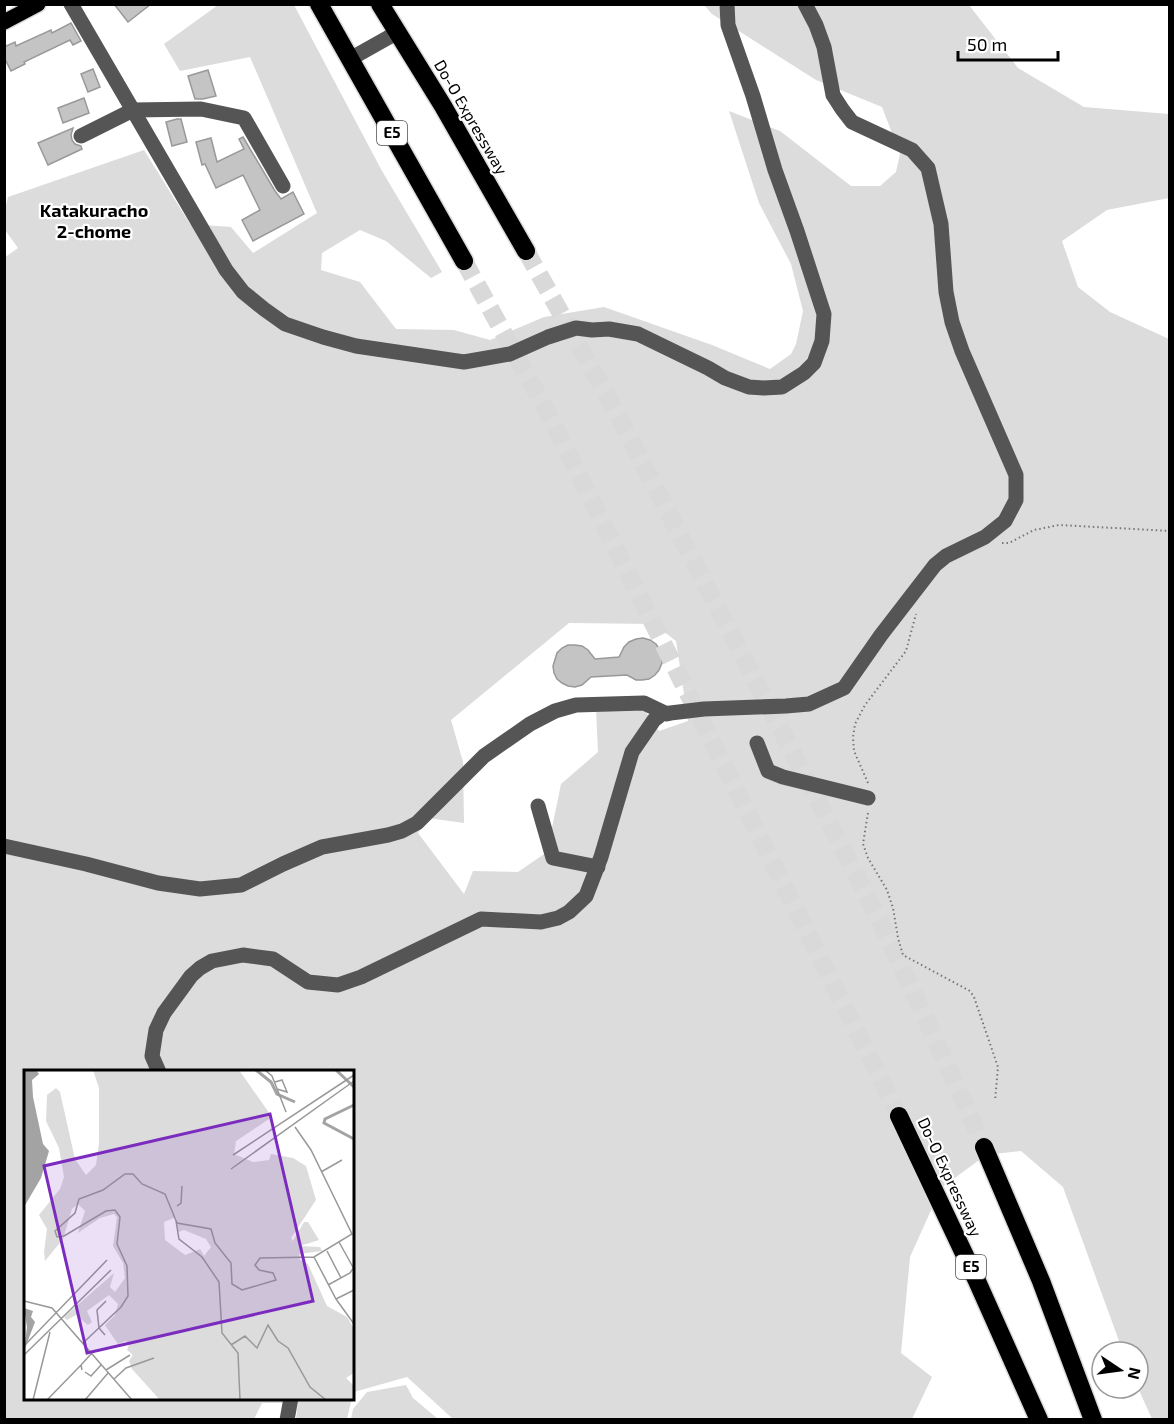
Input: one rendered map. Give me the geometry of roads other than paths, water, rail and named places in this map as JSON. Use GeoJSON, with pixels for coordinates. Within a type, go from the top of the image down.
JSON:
{"type":"FeatureCollection","features":[{"type":"Feature","properties":{"kind":"highway","name":"E5"},"geometry":{"type":"LineString","coordinates":[[319,4],[464,261]]}},
{"type":"Feature","properties":{"kind":"highway","name":"Do-O Expressway"},"geometry":{"type":"LineString","coordinates":[[380,4],[443,106],[526,251]]}},
{"type":"Feature","properties":{"kind":"highway","name":"Do-O Expressway"},"geometry":{"type":"LineString","coordinates":[[899,1116],[1039,1419]]}},
{"type":"Feature","properties":{"kind":"highway"},"geometry":{"type":"LineString","coordinates":[[984,1147],[1041,1281],[1093,1419]]}},
{"type":"Feature","properties":{"kind":"main road"},"geometry":{"type":"LineString","coordinates":[[4,22],[38,4]]}},
{"type":"Feature","properties":{"kind":"street"},"geometry":{"type":"LineString","coordinates":[[71,4],[226,270],[243,292],[285,324],[356,346],[464,362],[510,354],[548,337],[576,328],[609,329],[638,334],[725,378],[749,387],[782,387],[804,373],[814,363],[822,341],[824,314],[728,25],[727,4]]}},
{"type":"Feature","properties":{"kind":"street"},"geometry":{"type":"LineString","coordinates":[[159,1070],[152,1056],[156,1030],[164,1013],[191,976],[212,961],[243,955],[273,959],[308,982],[338,985],[361,977],[481,919],[541,922],[558,918],[569,912],[586,896],[598,867],[632,752],[654,720],[662,714],[704,709],[809,704],[844,688],[935,565],[1005,521],[1016,500],[1016,475],[952,322],[946,292],[941,224],[928,168],[912,150],[852,122],[842,109],[833,95],[824,47],[805,4]]}},
{"type":"Feature","properties":{"kind":"street"},"geometry":{"type":"LineString","coordinates":[[350,59],[398,32]]}},
{"type":"Feature","properties":{"kind":"street"},"geometry":{"type":"LineString","coordinates":[[81,136],[133,110],[201,109],[244,118],[283,186]]}},
{"type":"Feature","properties":{"kind":"street"},"geometry":{"type":"LineString","coordinates":[[4,846],[87,864],[158,883],[200,889],[241,885],[322,847],[388,835],[417,823],[484,756],[530,724],[555,711],[576,705],[644,703],[667,714]]}},
{"type":"Feature","properties":{"kind":"street"},"geometry":{"type":"LineString","coordinates":[[757,743],[768,771],[783,777],[868,798]]}},
{"type":"Feature","properties":{"kind":"street"},"geometry":{"type":"LineString","coordinates":[[538,806],[553,858],[598,867]]}},
{"type":"Feature","properties":{"kind":"street"},"geometry":{"type":"LineString","coordinates":[[287,1419],[291,1400]]}},
{"type":"Feature","properties":{"kind":"tunnel"},"geometry":{"type":"LineString","coordinates":[[526,251],[613,406],[876,913],[984,1147]]}},
{"type":"Feature","properties":{"kind":"tunnel"},"geometry":{"type":"LineString","coordinates":[[464,261],[552,421],[899,1116]]}},
{"type":"Feature","properties":{"kind":"district","name":"Katakuracho 2-chome"},"geometry":{"type":"Point","coordinates":[94,221]}}]}
